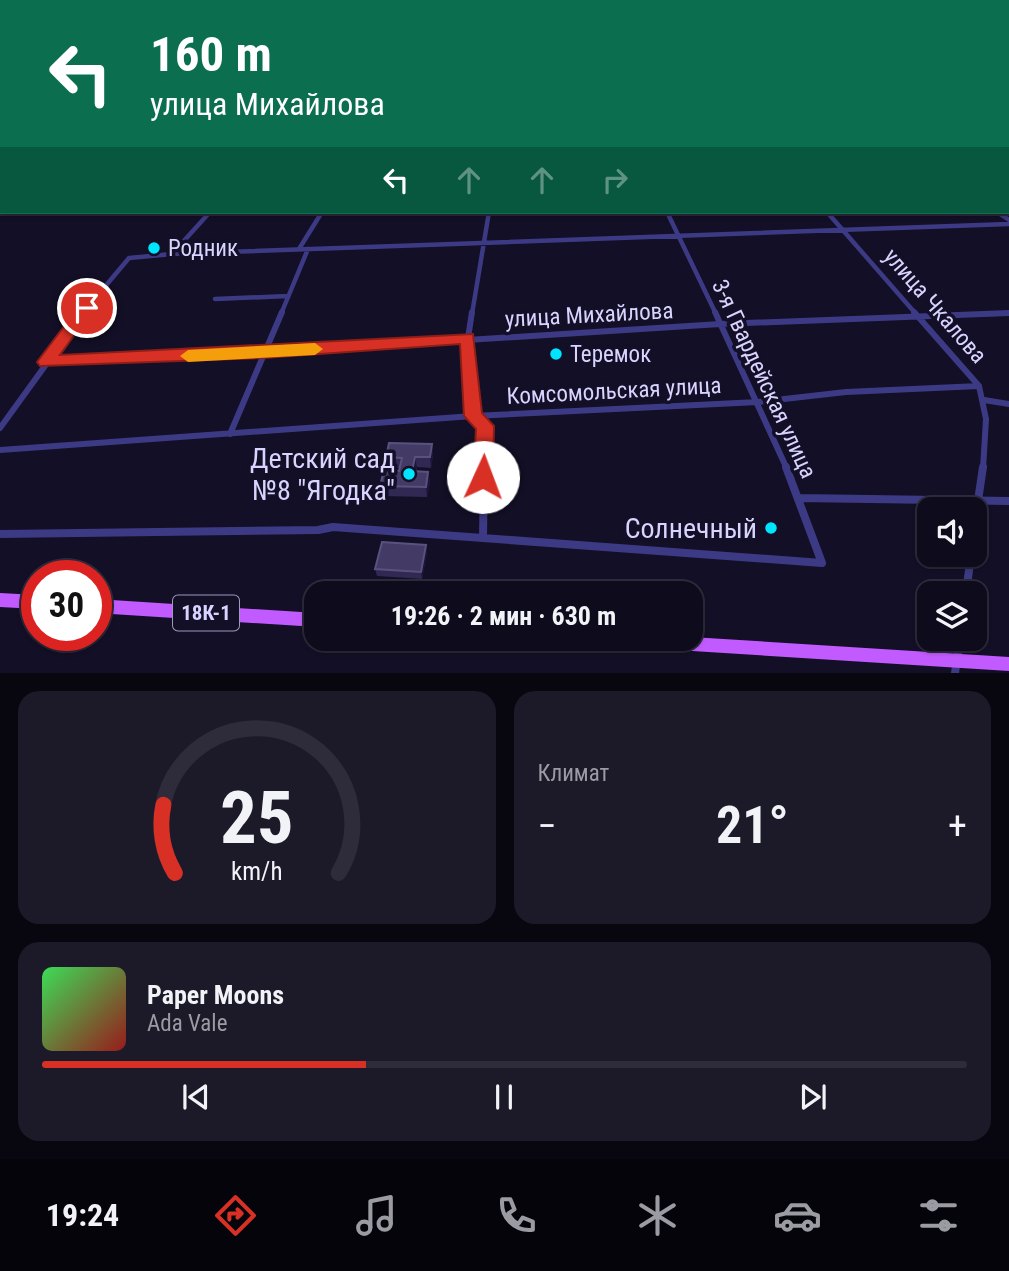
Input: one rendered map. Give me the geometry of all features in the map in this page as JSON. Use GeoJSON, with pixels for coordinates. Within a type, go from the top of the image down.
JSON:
{"type":"FeatureCollection","features":[{"type":"Feature","properties":{"kind":"main road"},"geometry":{"type":"LineString","coordinates":[[0,600],[21,601]]}},
{"type":"Feature","properties":{"kind":"main road","name":"18К-1"},"geometry":{"type":"LineString","coordinates":[[112,607],[304,619]]}},
{"type":"Feature","properties":{"kind":"main road"},"geometry":{"type":"LineString","coordinates":[[703,646],[956,666],[1009,664]]}},
{"type":"Feature","properties":{"kind":"street"},"geometry":{"type":"LineString","coordinates":[[172,254],[208,214]]}},
{"type":"Feature","properties":{"kind":"street"},"geometry":{"type":"LineString","coordinates":[[299,249],[321,214]]}},
{"type":"Feature","properties":{"kind":"street"},"geometry":{"type":"LineString","coordinates":[[0,534],[318,530],[333,527],[483,538],[485,426],[473,416],[468,338],[489,214]]}},
{"type":"Feature","properties":{"kind":"street","name":"3-я Гвардейская улица"},"geometry":{"type":"LineString","coordinates":[[483,538],[822,563],[799,498],[758,402],[668,214]]}},
{"type":"Feature","properties":{"kind":"street","name":"улица Чкалова"},"geometry":{"type":"LineString","coordinates":[[829,214],[979,386],[984,400],[987,432],[977,497]]}},
{"type":"Feature","properties":{"kind":"street"},"geometry":{"type":"LineString","coordinates":[[0,428],[46,362],[128,258],[172,254],[1009,222]]}},
{"type":"Feature","properties":{"kind":"street"},"geometry":{"type":"LineString","coordinates":[[230,434],[308,249]]}},
{"type":"Feature","properties":{"kind":"street"},"geometry":{"type":"LineString","coordinates":[[215,299],[288,296]]}},
{"type":"Feature","properties":{"kind":"street","name":"улица Михайлова"},"geometry":{"type":"LineString","coordinates":[[46,362],[263,353],[720,324],[1009,313]]}},
{"type":"Feature","properties":{"kind":"street","name":"Комсомольская улица"},"geometry":{"type":"LineString","coordinates":[[0,450],[473,416],[758,402],[846,393],[979,386]]}},
{"type":"Feature","properties":{"kind":"street"},"geometry":{"type":"LineString","coordinates":[[984,400],[1009,404]]}},
{"type":"Feature","properties":{"kind":"street"},"geometry":{"type":"LineString","coordinates":[[799,498],[917,499]]}},
{"type":"Feature","properties":{"kind":"street"},"geometry":{"type":"LineString","coordinates":[[987,500],[1009,501]]}},
{"type":"Feature","properties":{"kind":"building"},"geometry":{"type":"Polygon","coordinates":[[[389,443],[432,444],[430,457],[415,457],[412,471],[428,472],[426,487],[380,486],[384,470],[399,471],[402,458],[386,457],[389,443]]]}},
{"type":"Feature","properties":{"kind":"building"},"geometry":{"type":"Polygon","coordinates":[[[382,542],[426,545],[421,572],[375,569],[382,542]]]}},
{"type":"Feature","properties":{"kind":"slow traffic"},"geometry":{"type":"LineString","coordinates":[[188,356],[315,349]]}},
{"type":"Feature","properties":{"kind":"place","name":"Родник"},"geometry":{"type":"Point","coordinates":[154,248]}},
{"type":"Feature","properties":{"kind":"place","name":"Теремок"},"geometry":{"type":"Point","coordinates":[556,354]}},
{"type":"Feature","properties":{"kind":"place","name":"Детский сад №8 \"Ягодка\""},"geometry":{"type":"Point","coordinates":[409,474]}},
{"type":"Feature","properties":{"kind":"place","name":"Солнечный"},"geometry":{"type":"Point","coordinates":[771,528]}},
{"type":"Feature","properties":{"kind":"route"},"geometry":{"type":"LineString","coordinates":[[87,308],[46,362],[263,353],[468,338],[473,416],[485,426],[483,477]]}}]}
